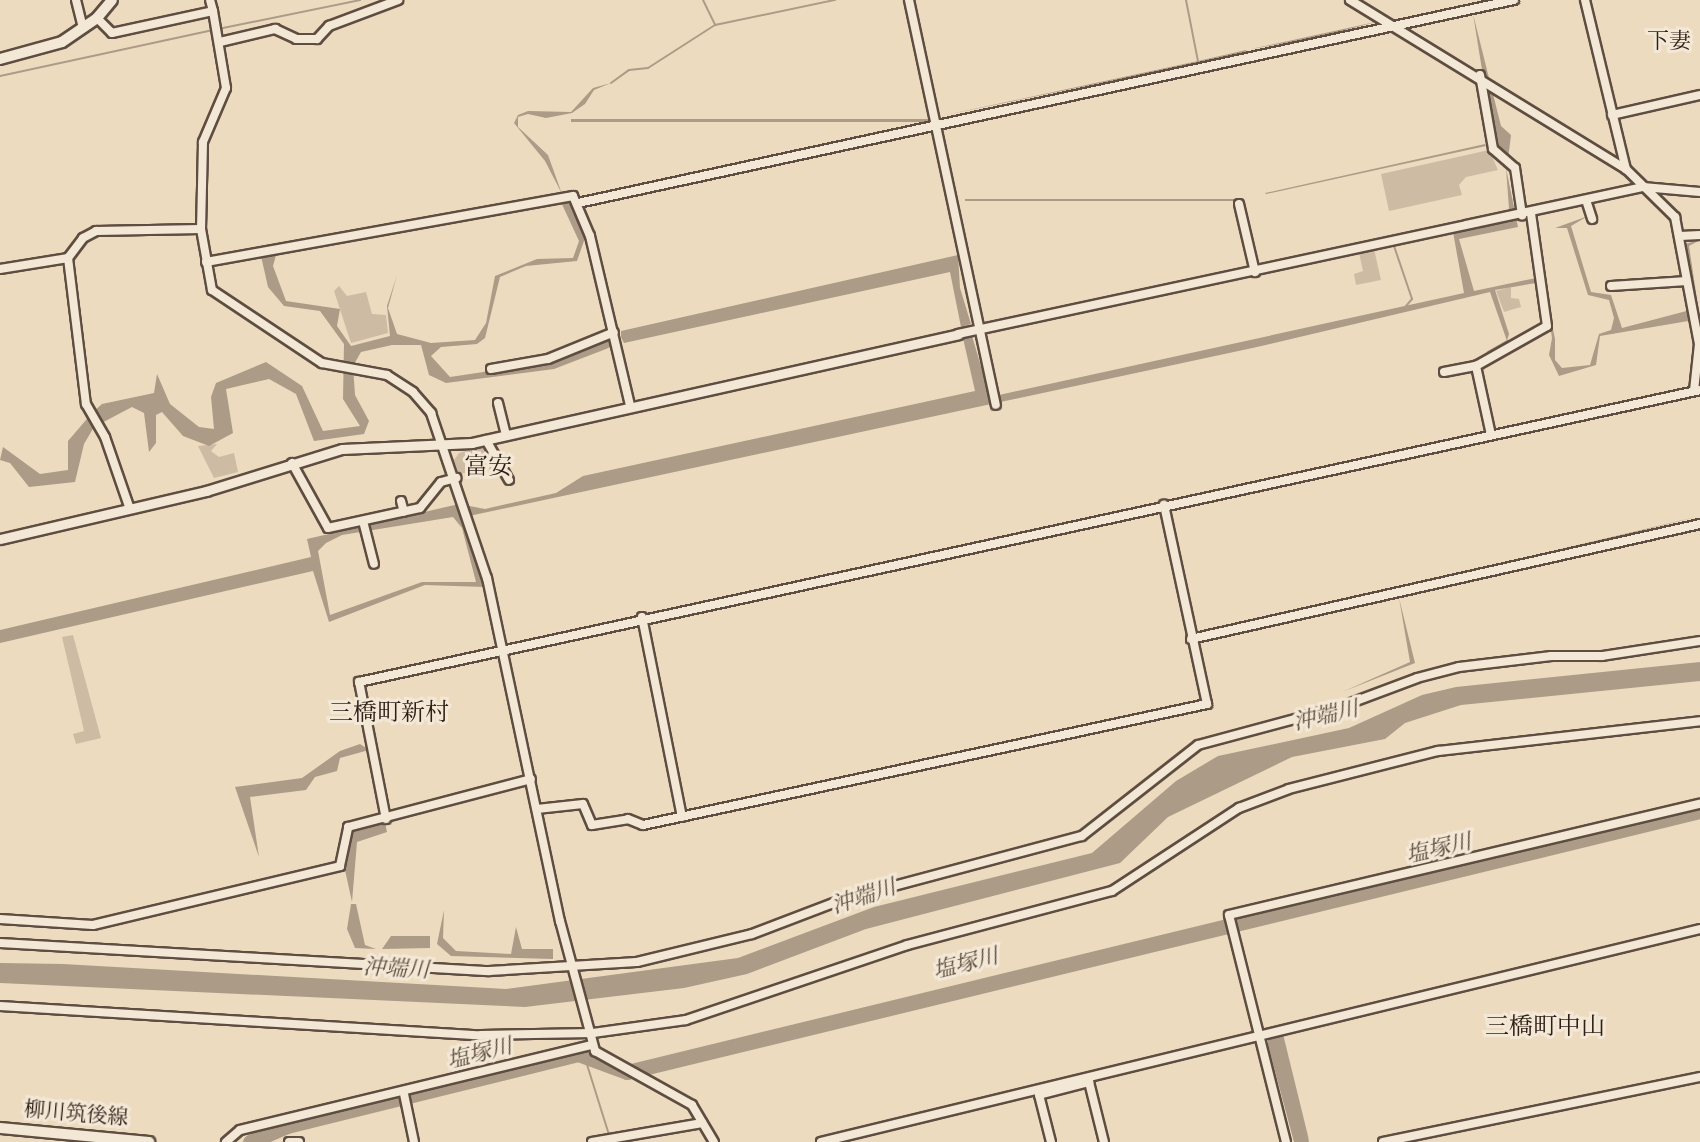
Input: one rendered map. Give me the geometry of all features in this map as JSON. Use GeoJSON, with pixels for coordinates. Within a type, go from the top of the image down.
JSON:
{"type":"FeatureCollection","features":[{"type":"Feature","properties":{"kind":"main road"},"geometry":{"type":"LineString","coordinates":[[0,59],[62,42],[97,18],[112,0]]}},
{"type":"Feature","properties":{"kind":"main road","name":"柳川筑後線"},"geometry":{"type":"LineString","coordinates":[[0,1128],[149,1142]]}},
{"type":"Feature","properties":{"kind":"street"},"geometry":{"type":"LineString","coordinates":[[76,0],[83,28]]}},
{"type":"Feature","properties":{"kind":"street"},"geometry":{"type":"LineString","coordinates":[[210,0],[220,42],[226,88],[203,142],[201,228],[212,290],[322,363],[387,375],[413,392],[431,413],[456,477],[487,578],[537,809],[573,965],[587,1015],[592,1045],[599,1058],[692,1105],[714,1142]]}},
{"type":"Feature","properties":{"kind":"street"},"geometry":{"type":"LineString","coordinates":[[220,42],[274,29],[296,39],[317,39],[329,26],[398,0]]}},
{"type":"Feature","properties":{"kind":"street"},"geometry":{"type":"LineString","coordinates":[[909,0],[937,125],[977,330],[996,405]]}},
{"type":"Feature","properties":{"kind":"street"},"geometry":{"type":"LineString","coordinates":[[386,819],[359,682],[642,617],[1697,390],[1699,344],[1675,217],[1626,169],[1480,75],[1350,0]]}},
{"type":"Feature","properties":{"kind":"street"},"geometry":{"type":"LineString","coordinates":[[578,203],[1514,0]]}},
{"type":"Feature","properties":{"kind":"street"},"geometry":{"type":"LineString","coordinates":[[1585,0],[1626,169]]}},
{"type":"Feature","properties":{"kind":"street"},"geometry":{"type":"LineString","coordinates":[[97,18],[112,33],[213,11]]}},
{"type":"Feature","properties":{"kind":"street"},"geometry":{"type":"LineString","coordinates":[[1480,75],[1493,149],[1515,168],[1522,215]]}},
{"type":"Feature","properties":{"kind":"street"},"geometry":{"type":"LineString","coordinates":[[1612,115],[1700,95]]}},
{"type":"Feature","properties":{"kind":"street"},"geometry":{"type":"LineString","coordinates":[[0,539],[130,509],[292,463],[359,447],[445,446],[486,440],[630,405],[1531,214],[1643,187],[1700,192]]}},
{"type":"Feature","properties":{"kind":"street"},"geometry":{"type":"LineString","coordinates":[[206,262],[573,196],[578,203],[618,347],[630,405]]}},
{"type":"Feature","properties":{"kind":"street"},"geometry":{"type":"LineString","coordinates":[[1586,201],[1592,219]]}},
{"type":"Feature","properties":{"kind":"street"},"geometry":{"type":"LineString","coordinates":[[1239,204],[1255,272]]}},
{"type":"Feature","properties":{"kind":"street"},"geometry":{"type":"LineString","coordinates":[[1444,372],[1476,366],[1547,326],[1531,214]]}},
{"type":"Feature","properties":{"kind":"street"},"geometry":{"type":"LineString","coordinates":[[130,509],[98,425],[89,413],[68,258],[82,238],[96,231],[201,228]]}},
{"type":"Feature","properties":{"kind":"street"},"geometry":{"type":"LineString","coordinates":[[1680,236],[1700,235]]}},
{"type":"Feature","properties":{"kind":"street"},"geometry":{"type":"LineString","coordinates":[[0,269],[68,258]]}},
{"type":"Feature","properties":{"kind":"street"},"geometry":{"type":"LineString","coordinates":[[1611,286],[1686,281]]}},
{"type":"Feature","properties":{"kind":"street"},"geometry":{"type":"LineString","coordinates":[[491,369],[548,359],[614,333]]}},
{"type":"Feature","properties":{"kind":"street"},"geometry":{"type":"LineString","coordinates":[[1476,366],[1491,435]]}},
{"type":"Feature","properties":{"kind":"street"},"geometry":{"type":"LineString","coordinates":[[498,403],[506,435]]}},
{"type":"Feature","properties":{"kind":"street"},"geometry":{"type":"LineString","coordinates":[[486,440],[509,480]]}},
{"type":"Feature","properties":{"kind":"street"},"geometry":{"type":"LineString","coordinates":[[292,463],[328,528],[420,508],[441,482],[456,477]]}},
{"type":"Feature","properties":{"kind":"street"},"geometry":{"type":"LineString","coordinates":[[401,501],[404,512]]}},
{"type":"Feature","properties":{"kind":"street"},"geometry":{"type":"LineString","coordinates":[[537,809],[583,804],[592,825],[682,817],[1207,704],[1191,639],[1164,505]]}},
{"type":"Feature","properties":{"kind":"street"},"geometry":{"type":"LineString","coordinates":[[363,521],[374,564]]}},
{"type":"Feature","properties":{"kind":"street"},"geometry":{"type":"LineString","coordinates":[[1191,639],[1700,524]]}},
{"type":"Feature","properties":{"kind":"street"},"geometry":{"type":"LineString","coordinates":[[642,617],[682,817]]}},
{"type":"Feature","properties":{"kind":"street"},"geometry":{"type":"LineString","coordinates":[[0,943],[489,971],[637,962],[752,934],[841,900],[1082,836],[1198,746],[1340,707],[1417,678],[1460,667],[1551,656],[1602,656],[1700,641]]}},
{"type":"Feature","properties":{"kind":"street"},"geometry":{"type":"LineString","coordinates":[[0,1005],[441,1034],[590,1033],[706,1015],[908,945],[1112,891],[1239,808],[1289,789],[1438,751],[1700,721]]}},
{"type":"Feature","properties":{"kind":"street"},"geometry":{"type":"LineString","coordinates":[[0,920],[93,925],[340,866],[348,827],[386,819],[419,805],[453,802],[531,779]]}},
{"type":"Feature","properties":{"kind":"street"},"geometry":{"type":"LineString","coordinates":[[1286,1142],[1229,915],[1700,804]]}},
{"type":"Feature","properties":{"kind":"street"},"geometry":{"type":"LineString","coordinates":[[821,1142],[1258,1032],[1700,929]]}},
{"type":"Feature","properties":{"kind":"street"},"geometry":{"type":"LineString","coordinates":[[226,1142],[240,1130],[404,1094],[592,1045]]}},
{"type":"Feature","properties":{"kind":"street"},"geometry":{"type":"LineString","coordinates":[[1383,1142],[1700,1077]]}},
{"type":"Feature","properties":{"kind":"street"},"geometry":{"type":"LineString","coordinates":[[1051,1142],[1039,1095],[1089,1082],[1104,1142]]}},
{"type":"Feature","properties":{"kind":"street"},"geometry":{"type":"LineString","coordinates":[[404,1094],[414,1142]]}},
{"type":"Feature","properties":{"kind":"street"},"geometry":{"type":"LineString","coordinates":[[592,1142],[702,1123]]}},
{"type":"Feature","properties":{"kind":"street"},"geometry":{"type":"LineString","coordinates":[[290,1142],[299,1142]]}},
{"type":"Feature","properties":{"kind":"shaded area"},"geometry":{"type":"Polygon","coordinates":[[[1473,14],[1501,126],[1511,135],[1508,159],[1494,144],[1473,14]]]}},
{"type":"Feature","properties":{"kind":"shaded area"},"geometry":{"type":"Polygon","coordinates":[[[1380,21],[1311,39],[1251,49],[1380,21]]]}},
{"type":"Feature","properties":{"kind":"shaded area"},"geometry":{"type":"Polygon","coordinates":[[[1246,50],[1247,53],[941,116],[1198,61],[1246,50]]]}},
{"type":"Feature","properties":{"kind":"shaded area"},"geometry":{"type":"Polygon","coordinates":[[[611,83],[594,90],[585,104],[572,113],[546,118],[528,114],[518,117],[518,127],[548,155],[562,194],[545,161],[514,123],[518,115],[528,111],[571,112],[593,88],[611,83]]]}},
{"type":"Feature","properties":{"kind":"shaded area"},"geometry":{"type":"Polygon","coordinates":[[[571,119],[928,119],[928,122],[571,122],[571,119]]]}},
{"type":"Feature","properties":{"kind":"shaded area"},"geometry":{"type":"Polygon","coordinates":[[[1485,144],[1486,146],[1265,193],[1485,144]]]}},
{"type":"Feature","properties":{"kind":"shaded area"},"geometry":{"type":"Polygon","coordinates":[[[1489,150],[1498,170],[1466,177],[1459,185],[1462,195],[1389,211],[1381,174],[1489,150]]]}},
{"type":"Feature","properties":{"kind":"shaded area"},"geometry":{"type":"Polygon","coordinates":[[[1506,168],[1518,227],[1459,239],[1474,291],[1536,278],[1536,283],[1495,290],[1509,334],[1507,341],[1490,292],[1257,347],[469,516],[485,587],[425,585],[329,622],[313,571],[0,643],[0,630],[311,557],[307,539],[459,504],[485,509],[556,493],[583,476],[975,391],[963,338],[972,336],[990,397],[1464,293],[1453,232],[1510,222],[1506,168]],[[453,517],[342,535],[326,543],[318,551],[330,615],[422,582],[476,582],[462,528],[453,517]]]}},
{"type":"Feature","properties":{"kind":"shaded area"},"geometry":{"type":"Polygon","coordinates":[[[570,198],[585,238],[577,261],[526,266],[500,277],[485,338],[477,344],[441,347],[431,356],[450,377],[549,362],[611,338],[612,346],[606,349],[554,369],[446,383],[429,375],[421,345],[392,345],[361,352],[353,366],[355,395],[369,421],[364,434],[314,441],[296,394],[269,379],[226,389],[233,433],[209,446],[183,436],[162,412],[156,415],[156,443],[149,452],[144,413],[132,407],[94,427],[84,444],[75,482],[29,487],[10,463],[0,460],[3,447],[40,474],[68,470],[68,441],[92,413],[102,404],[154,393],[157,374],[170,404],[199,427],[214,429],[211,397],[216,383],[266,362],[302,386],[323,431],[360,426],[343,399],[344,344],[320,311],[284,306],[268,287],[261,256],[277,252],[273,266],[286,301],[340,309],[337,326],[351,346],[390,336],[387,306],[397,275],[388,308],[397,334],[431,343],[475,340],[486,323],[495,276],[537,259],[573,258],[579,241],[560,200],[570,198]]]}},
{"type":"Feature","properties":{"kind":"shaded area"},"geometry":{"type":"Polygon","coordinates":[[[965,199],[1234,199],[1234,201],[965,201],[965,199]]]}},
{"type":"Feature","properties":{"kind":"shaded area"},"geometry":{"type":"Polygon","coordinates":[[[1588,216],[1571,226],[1591,292],[1611,295],[1622,328],[1694,309],[1685,244],[1700,240],[1689,246],[1700,319],[1600,336],[1596,365],[1559,376],[1549,355],[1552,338],[1544,286],[1555,339],[1555,360],[1562,368],[1590,365],[1599,334],[1611,330],[1614,318],[1609,300],[1588,295],[1567,228],[1555,228],[1588,216]]]}},
{"type":"Feature","properties":{"kind":"shaded area"},"geometry":{"type":"Polygon","coordinates":[[[1374,249],[1381,280],[1356,285],[1354,274],[1363,271],[1359,253],[1374,249]]]}},
{"type":"Feature","properties":{"kind":"shaded area"},"geometry":{"type":"Polygon","coordinates":[[[958,255],[960,288],[971,324],[961,327],[950,272],[624,343],[621,337],[621,331],[958,255]]]}},
{"type":"Feature","properties":{"kind":"shaded area"},"geometry":{"type":"Polygon","coordinates":[[[339,286],[347,296],[366,292],[372,314],[386,315],[388,333],[351,343],[334,291],[339,286]]]}},
{"type":"Feature","properties":{"kind":"shaded area"},"geometry":{"type":"Polygon","coordinates":[[[1511,287],[1511,298],[1519,299],[1521,307],[1504,312],[1496,291],[1511,287]]]}},
{"type":"Feature","properties":{"kind":"shaded area"},"geometry":{"type":"Polygon","coordinates":[[[217,444],[211,451],[219,457],[234,453],[238,472],[214,478],[198,446],[217,444]]]}},
{"type":"Feature","properties":{"kind":"shaded area"},"geometry":{"type":"Polygon","coordinates":[[[486,445],[495,468],[458,474],[454,460],[459,453],[486,445]]]}},
{"type":"Feature","properties":{"kind":"shaded area"},"geometry":{"type":"Polygon","coordinates":[[[1700,516],[1418,587],[1417,582],[1700,516]]]}},
{"type":"Feature","properties":{"kind":"shaded area"},"geometry":{"type":"Polygon","coordinates":[[[1399,598],[1415,663],[1342,692],[1410,662],[1399,598]]]}},
{"type":"Feature","properties":{"kind":"shaded area"},"geometry":{"type":"Polygon","coordinates":[[[73,635],[101,738],[76,744],[73,734],[84,731],[62,637],[73,635]]]}},
{"type":"Feature","properties":{"kind":"shaded area","name":"沖端川"},"geometry":{"type":"Polygon","coordinates":[[[1700,662],[1700,681],[1461,705],[1405,723],[1385,739],[1292,757],[1168,817],[1120,863],[866,929],[747,974],[684,988],[525,1007],[0,983],[0,963],[63,964],[506,989],[738,958],[874,907],[1092,853],[1176,781],[1218,756],[1349,728],[1422,695],[1456,687],[1700,662]]]}},
{"type":"Feature","properties":{"kind":"shaded area"},"geometry":{"type":"Polygon","coordinates":[[[360,744],[369,750],[340,758],[337,771],[315,777],[306,790],[250,797],[259,857],[235,787],[302,778],[340,751],[360,744]]]}},
{"type":"Feature","properties":{"kind":"shaded area"},"geometry":{"type":"Polygon","coordinates":[[[385,823],[387,832],[357,842],[352,902],[345,870],[350,832],[385,823]]]}},
{"type":"Feature","properties":{"kind":"shaded area"},"geometry":{"type":"Polygon","coordinates":[[[351,904],[356,904],[365,945],[376,949],[355,948],[347,929],[351,904]]]}},
{"type":"Feature","properties":{"kind":"shaded area"},"geometry":{"type":"Polygon","coordinates":[[[444,910],[443,938],[456,951],[511,954],[516,927],[522,949],[553,949],[553,959],[451,956],[437,944],[444,910]]]}},
{"type":"Feature","properties":{"kind":"shaded area"},"geometry":{"type":"Polygon","coordinates":[[[391,936],[430,936],[430,948],[382,949],[391,936]]]}},
{"type":"Feature","properties":{"kind":"shaded area"},"geometry":{"type":"Polygon","coordinates":[[[1283,1034],[1309,1142],[1294,1142],[1268,1045],[1268,1037],[1283,1034]]]}},
{"type":"Feature","properties":{"kind":"waterway"},"geometry":{"type":"LineString","coordinates":[[218,29],[360,0]]}},
{"type":"Feature","properties":{"kind":"waterway"},"geometry":{"type":"LineString","coordinates":[[703,0],[715,25]]}},
{"type":"Feature","properties":{"kind":"waterway"},"geometry":{"type":"LineString","coordinates":[[611,83],[629,70],[648,68],[715,25],[835,0]]}},
{"type":"Feature","properties":{"kind":"waterway"},"geometry":{"type":"LineString","coordinates":[[1186,0],[1198,61]]}},
{"type":"Feature","properties":{"kind":"waterway"},"geometry":{"type":"LineString","coordinates":[[0,76],[213,30]]}},
{"type":"Feature","properties":{"kind":"waterway"},"geometry":{"type":"LineString","coordinates":[[1616,110],[1700,90]]}},
{"type":"Feature","properties":{"kind":"waterway"},"geometry":{"type":"LineString","coordinates":[[1394,246],[1412,299],[1405,307]]}},
{"type":"Feature","properties":{"kind":"waterway"},"geometry":{"type":"LineString","coordinates":[[1488,352],[1507,341]]}},
{"type":"Feature","properties":{"kind":"waterway","name":"塩塚川"},"geometry":{"type":"LineString","coordinates":[[250,1142],[287,1126],[578,1054],[627,1072],[1700,811]]}},
{"type":"Feature","properties":{"kind":"waterway"},"geometry":{"type":"LineString","coordinates":[[584,1055],[610,1138]]}},
{"type":"Feature","properties":{"kind":"district","name":"下妻"},"geometry":{"type":"Point","coordinates":[1669,43]}},
{"type":"Feature","properties":{"kind":"district","name":"富安"},"geometry":{"type":"Point","coordinates":[488,469]}},
{"type":"Feature","properties":{"kind":"district","name":"三橋町新村"},"geometry":{"type":"Point","coordinates":[389,715]}},
{"type":"Feature","properties":{"kind":"district","name":"三橋町中山"},"geometry":{"type":"Point","coordinates":[1545,1029]}}]}
